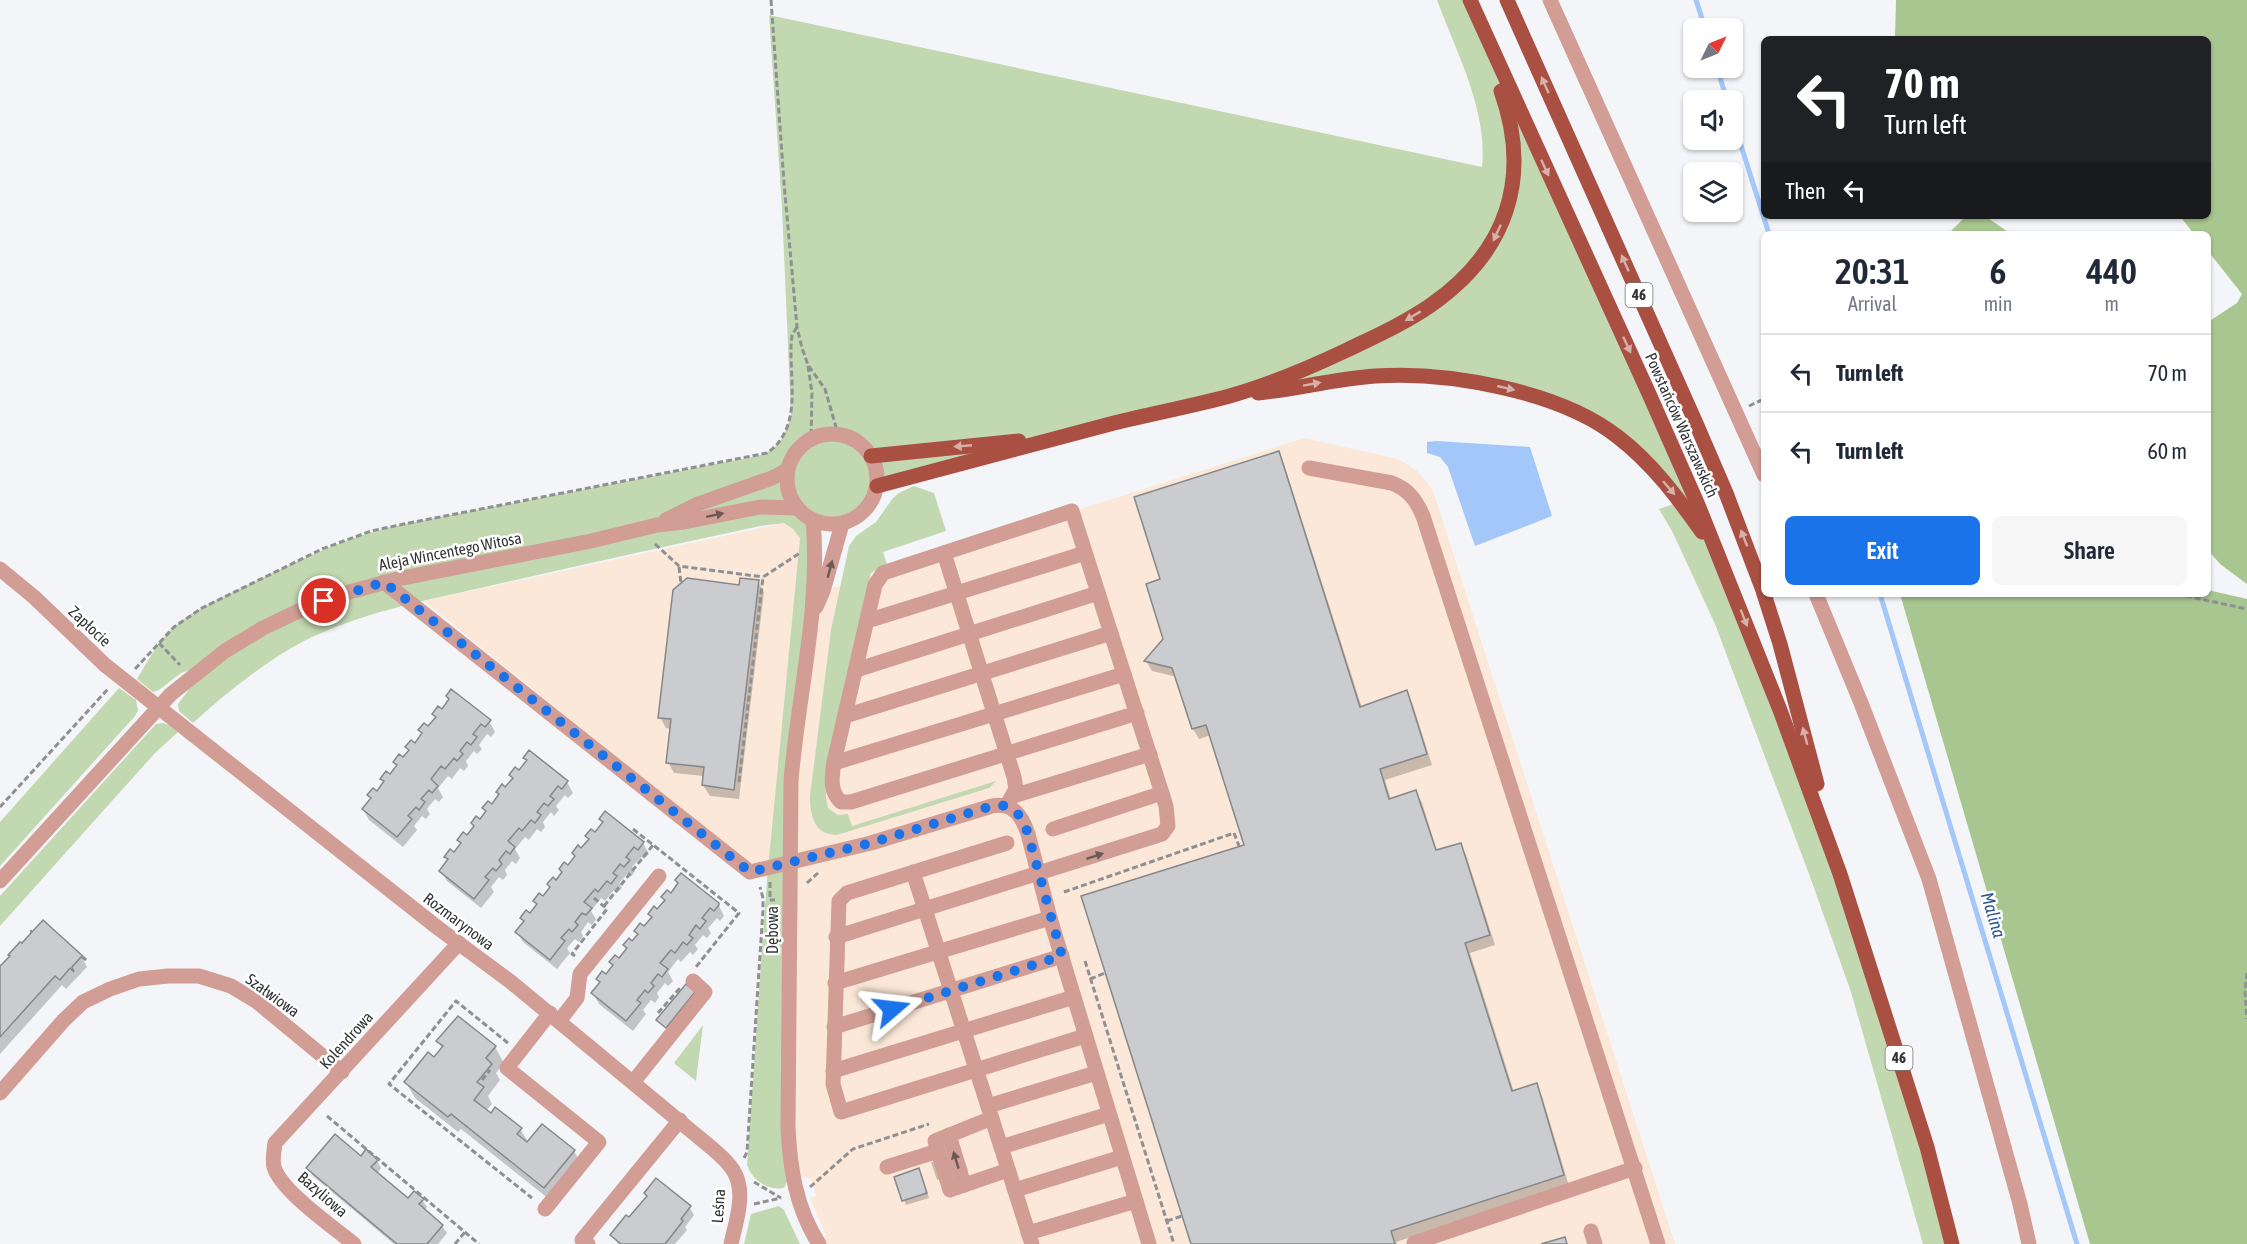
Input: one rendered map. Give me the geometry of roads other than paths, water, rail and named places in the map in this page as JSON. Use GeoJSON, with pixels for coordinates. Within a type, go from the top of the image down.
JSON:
{"type":"FeatureCollection","features":[{"type":"Feature","properties":{"kind":"main road"},"geometry":{"type":"LineString","coordinates":[[877,486],[1234,395],[1306,368],[1432,305],[1483,256],[1496,237],[1510,199],[1515,167],[1512,127],[1469,0]]}},
{"type":"Feature","properties":{"kind":"main road","name":"Powstańców Warszawskich"},"geometry":{"type":"LineString","coordinates":[[1469,0],[1650,396],[1717,553],[1780,710],[1840,874],[1927,1147],[1952,1244]]}},
{"type":"Feature","properties":{"kind":"main road","name":"Powstańców Warszawskich"},"geometry":{"type":"LineString","coordinates":[[1506,0],[1695,421],[1726,493],[1761,585]]}},
{"type":"Feature","properties":{"kind":"main road"},"geometry":{"type":"LineString","coordinates":[[1234,395],[1275,391],[1345,379],[1396,375],[1454,378],[1511,389],[1536,397],[1583,416],[1617,436],[1646,461],[1681,502],[1717,553]]}},
{"type":"Feature","properties":{"kind":"main road"},"geometry":{"type":"LineString","coordinates":[[871,456],[1003,442],[1043,442]]}},
{"type":"Feature","properties":{"kind":"main road","name":"Powstańców Warszawskich"},"geometry":{"type":"LineString","coordinates":[[1765,597],[1786,666],[1840,874]]}},
{"type":"Feature","properties":{"kind":"street"},"geometry":{"type":"LineString","coordinates":[[1550,0],[1761,468]]}},
{"type":"Feature","properties":{"kind":"street"},"geometry":{"type":"LineString","coordinates":[[824,434],[838,434],[857,442],[871,456],[875,465],[877,486],[866,510],[855,519],[842,524],[827,524],[813,520],[797,508],[788,490],[787,470],[796,452],[811,438],[824,434]]}},
{"type":"Feature","properties":{"kind":"street"},"geometry":{"type":"LineString","coordinates":[[1309,468],[1392,483],[1403,488],[1415,498],[1424,516],[1658,1244]]}},
{"type":"Feature","properties":{"kind":"street","name":"Aleja Wincentego Witosa"},"geometry":{"type":"LineString","coordinates":[[657,525],[698,504],[772,478],[787,470]]}},
{"type":"Feature","properties":{"kind":"street","name":"Aleja Wincentego Witosa"},"geometry":{"type":"LineString","coordinates":[[0,881],[158,706],[225,651],[282,619],[345,593],[384,582],[591,542],[657,525],[760,507],[797,508]]}},
{"type":"Feature","properties":{"kind":"street"},"geometry":{"type":"LineString","coordinates":[[836,937],[1039,875],[1162,834],[1166,830],[1168,817],[1150,754],[1137,713],[1085,553],[1072,512],[883,573],[875,585],[834,764],[834,793],[840,802],[845,803],[1137,713]]}},
{"type":"Feature","properties":{"kind":"street","name":"Dębowa"},"geometry":{"type":"LineString","coordinates":[[813,520],[815,552],[813,612],[794,747],[790,863],[788,1127],[791,1173],[789,1196],[819,1244]]}},
{"type":"Feature","properties":{"kind":"street","name":"Dębowa"},"geometry":{"type":"LineString","coordinates":[[813,612],[823,591],[842,524]]}},
{"type":"Feature","properties":{"kind":"street"},"geometry":{"type":"LineString","coordinates":[[944,553],[1008,753],[1016,789],[1010,801]]}},
{"type":"Feature","properties":{"kind":"street"},"geometry":{"type":"LineString","coordinates":[[867,621],[1085,553]]}},
{"type":"Feature","properties":{"kind":"street","name":"Zapłocie"},"geometry":{"type":"LineString","coordinates":[[0,569],[34,597],[105,665],[158,706]]}},
{"type":"Feature","properties":{"kind":"street"},"geometry":{"type":"LineString","coordinates":[[384,582],[750,872],[871,843],[1010,801],[1150,754]]}},
{"type":"Feature","properties":{"kind":"street"},"geometry":{"type":"LineString","coordinates":[[856,670],[1098,593]]}},
{"type":"Feature","properties":{"kind":"street"},"geometry":{"type":"LineString","coordinates":[[1817,597],[1862,703],[1929,879],[2020,1204],[2029,1244]]}},
{"type":"Feature","properties":{"kind":"street"},"geometry":{"type":"LineString","coordinates":[[845,716],[1111,633]]}},
{"type":"Feature","properties":{"kind":"street"},"geometry":{"type":"LineString","coordinates":[[834,764],[1124,674]]}},
{"type":"Feature","properties":{"kind":"street","name":"Rozmarynowa"},"geometry":{"type":"LineString","coordinates":[[158,706],[634,1081],[713,1149],[735,1175]]}},
{"type":"Feature","properties":{"kind":"street"},"geometry":{"type":"LineString","coordinates":[[1053,829],[1162,793]]}},
{"type":"Feature","properties":{"kind":"street"},"geometry":{"type":"LineString","coordinates":[[1010,801],[1024,822],[1050,918],[1136,1201],[1144,1243]]}},
{"type":"Feature","properties":{"kind":"street"},"geometry":{"type":"LineString","coordinates":[[1007,843],[843,896],[837,906],[833,1071],[834,1092],[841,1112],[1085,1036]]}},
{"type":"Feature","properties":{"kind":"street"},"geometry":{"type":"LineString","coordinates":[[914,872],[1030,1238],[1136,1201]]}},
{"type":"Feature","properties":{"kind":"street"},"geometry":{"type":"LineString","coordinates":[[545,1209],[599,1142],[507,1068],[519,1052],[577,998],[580,974],[659,876]]}},
{"type":"Feature","properties":{"kind":"street"},"geometry":{"type":"LineString","coordinates":[[835,984],[1050,918]]}},
{"type":"Feature","properties":{"kind":"street","name":"Kolendrowa"},"geometry":{"type":"LineString","coordinates":[[274,1167],[275,1143],[459,944]]}},
{"type":"Feature","properties":{"kind":"street"},"geometry":{"type":"LineString","coordinates":[[834,1027],[1062,956]]}},
{"type":"Feature","properties":{"kind":"street","name":"Szałwiowa"},"geometry":{"type":"LineString","coordinates":[[0,1093],[63,1021],[83,1002],[110,989],[139,980],[168,976],[199,976],[231,986],[256,1001],[342,1072]]}},
{"type":"Feature","properties":{"kind":"street"},"geometry":{"type":"LineString","coordinates":[[634,1081],[705,992],[693,976]]}},
{"type":"Feature","properties":{"kind":"street"},"geometry":{"type":"LineString","coordinates":[[833,1071],[1074,997]]}},
{"type":"Feature","properties":{"kind":"street"},"geometry":{"type":"LineString","coordinates":[[1008,1170],[950,1190],[935,1141],[990,1112],[1096,1073]]}},
{"type":"Feature","properties":{"kind":"street"},"geometry":{"type":"LineString","coordinates":[[1001,1147],[1109,1114]]}},
{"type":"Feature","properties":{"kind":"street"},"geometry":{"type":"LineString","coordinates":[[588,1244],[582,1240],[680,1120]]}},
{"type":"Feature","properties":{"kind":"street"},"geometry":{"type":"LineString","coordinates":[[949,1135],[964,1185]]}},
{"type":"Feature","properties":{"kind":"street"},"geometry":{"type":"LineString","coordinates":[[887,1167],[938,1151]]}},
{"type":"Feature","properties":{"kind":"street"},"geometry":{"type":"LineString","coordinates":[[1014,1190],[1122,1157]]}},
{"type":"Feature","properties":{"kind":"street","name":"Bazyliowa"},"geometry":{"type":"LineString","coordinates":[[274,1167],[285,1186],[354,1244]]}},
{"type":"Feature","properties":{"kind":"street"},"geometry":{"type":"LineString","coordinates":[[1414,1243],[1635,1168]]}},
{"type":"Feature","properties":{"kind":"street","name":"Leśna"},"geometry":{"type":"LineString","coordinates":[[731,1244],[739,1208],[735,1175]]}},
{"type":"Feature","properties":{"kind":"water"},"geometry":{"type":"Polygon","coordinates":[[[1427,442],[1530,447],[1552,516],[1475,546],[1448,467],[1440,457],[1427,453],[1427,442]]]}},
{"type":"Feature","properties":{"kind":"waterway","name":"Malina"},"geometry":{"type":"LineString","coordinates":[[1696,0],[1702,18]]}},
{"type":"Feature","properties":{"kind":"waterway","name":"Malina"},"geometry":{"type":"LineString","coordinates":[[1720,78],[1724,90]]}},
{"type":"Feature","properties":{"kind":"waterway","name":"Malina"},"geometry":{"type":"LineString","coordinates":[[1742,150],[1761,209]]}},
{"type":"Feature","properties":{"kind":"waterway","name":"Malina"},"geometry":{"type":"LineString","coordinates":[[1764,219],[1768,231]]}},
{"type":"Feature","properties":{"kind":"waterway","name":"Malina"},"geometry":{"type":"LineString","coordinates":[[1881,597],[2077,1244]]}}]}
